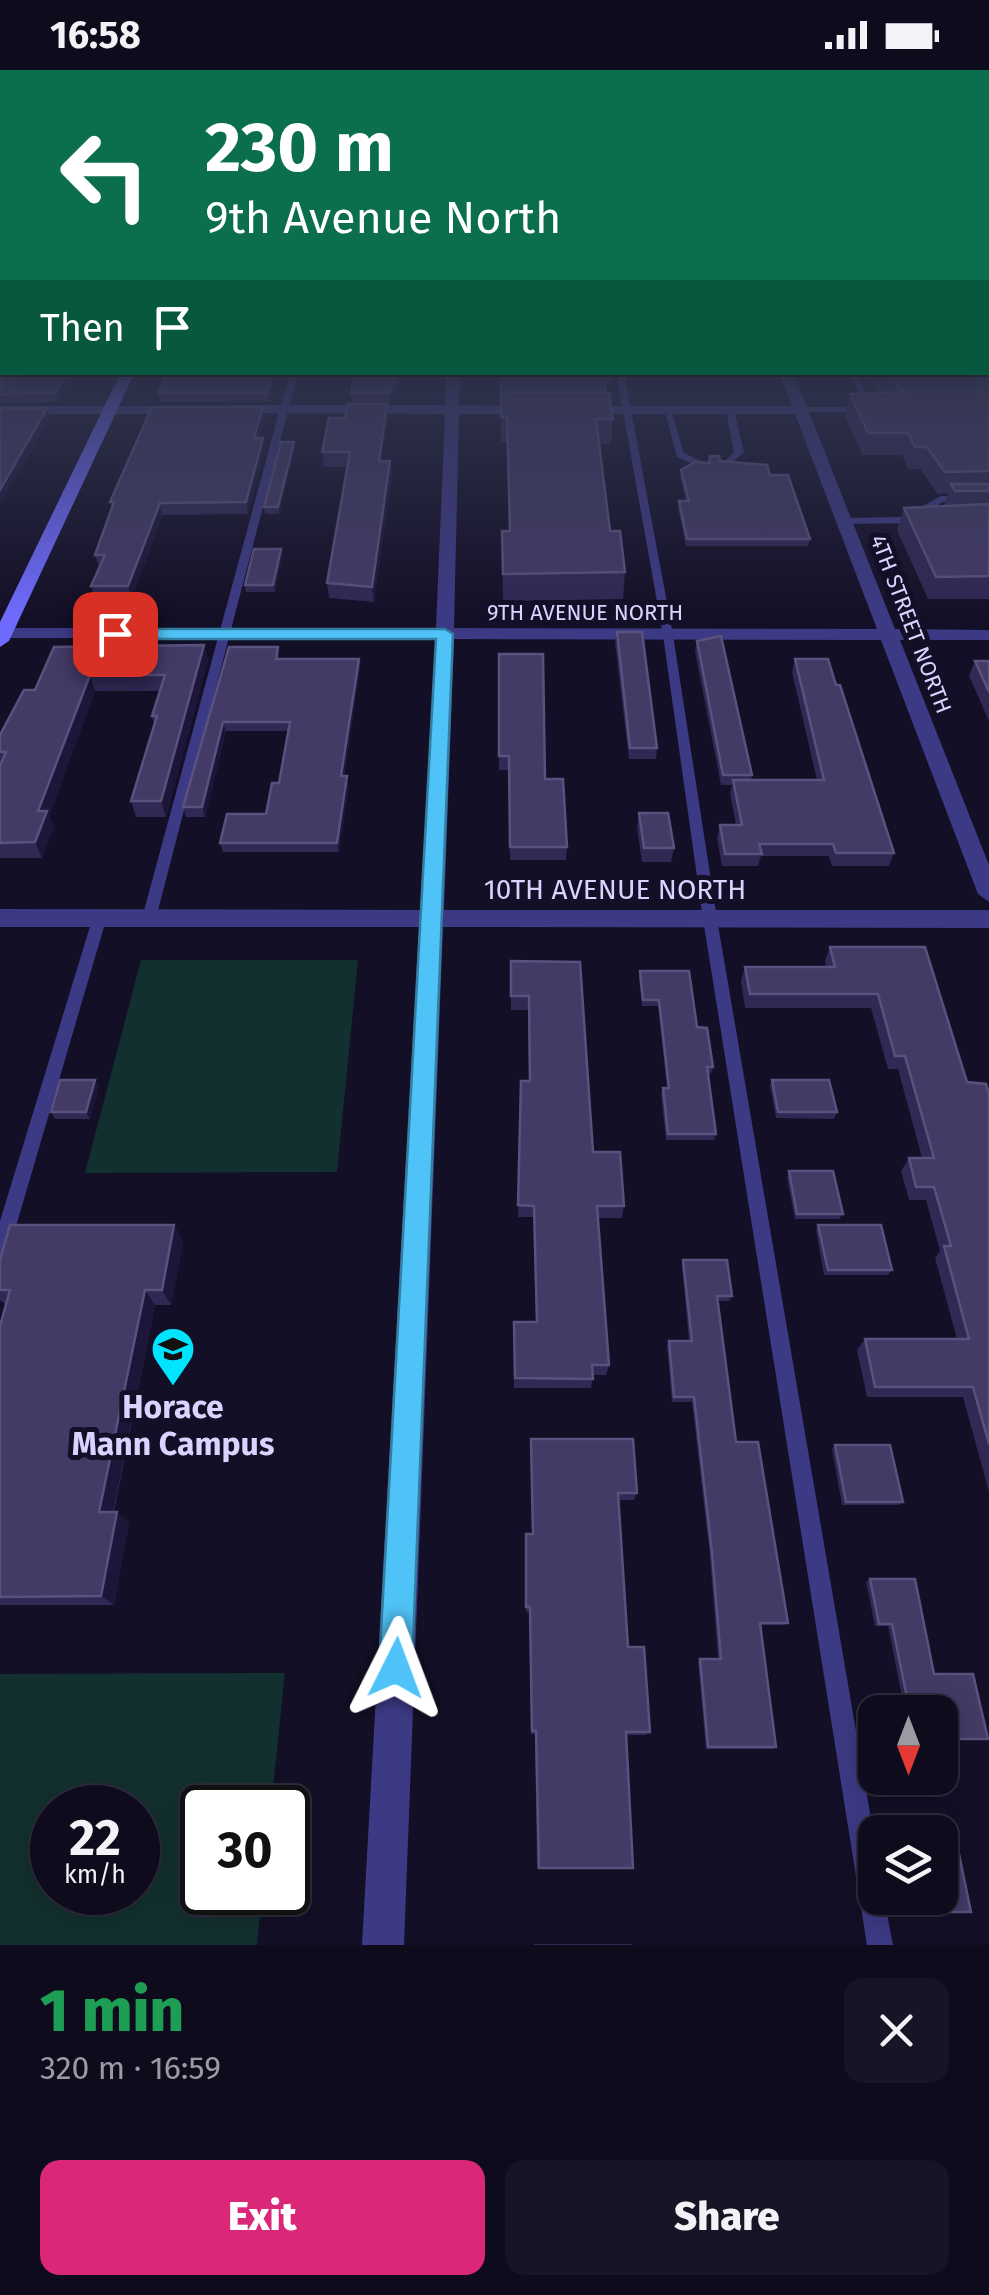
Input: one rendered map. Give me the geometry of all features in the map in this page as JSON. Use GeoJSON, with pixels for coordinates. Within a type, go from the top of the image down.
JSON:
{"type":"FeatureCollection","features":[{"type":"Feature","properties":{"kind":"street"},"geometry":{"type":"LineString","coordinates":[[1,636],[94,442]]}},
{"type":"Feature","properties":{"kind":"street"},"geometry":{"type":"LineString","coordinates":[[383,1945],[445,634],[450,442]]}},
{"type":"Feature","properties":{"kind":"street","name":"4TH STREET NORTH"},"geometry":{"type":"LineString","coordinates":[[814,442],[989,894]]}},
{"type":"Feature","properties":{"kind":"street","name":"9TH AVENUE NORTH"},"geometry":{"type":"LineString","coordinates":[[1,636],[989,635]]}},
{"type":"Feature","properties":{"kind":"street","name":"10TH AVENUE NORTH"},"geometry":{"type":"LineString","coordinates":[[0,918],[989,919]]}},
{"type":"Feature","properties":{"kind":"lane"},"geometry":{"type":"LineString","coordinates":[[149,918],[276,442]]}},
{"type":"Feature","properties":{"kind":"lane"},"geometry":{"type":"LineString","coordinates":[[633,442],[668,635],[710,919],[880,1945]]}},
{"type":"Feature","properties":{"kind":"lane"},"geometry":{"type":"LineString","coordinates":[[676,442],[680,455],[702,465]]}},
{"type":"Feature","properties":{"kind":"lane"},"geometry":{"type":"LineString","coordinates":[[726,464],[739,452],[737,442]]}},
{"type":"Feature","properties":{"kind":"lane"},"geometry":{"type":"LineString","coordinates":[[904,520],[940,499],[989,499]]}},
{"type":"Feature","properties":{"kind":"lane"},"geometry":{"type":"LineString","coordinates":[[844,520],[938,520]]}},
{"type":"Feature","properties":{"kind":"lane"},"geometry":{"type":"LineString","coordinates":[[0,1250],[99,920]]}},
{"type":"Feature","properties":{"kind":"green space"},"geometry":{"type":"Polygon","coordinates":[[[141,960],[358,960],[337,1172],[85,1173],[141,960]]]}},
{"type":"Feature","properties":{"kind":"green space"},"geometry":{"type":"Polygon","coordinates":[[[285,1673],[273,1785],[180,1785],[180,1915],[260,1915],[257,1945],[0,1945],[0,1674],[285,1673]]]}},
{"type":"Feature","properties":{"kind":"building"},"geometry":{"type":"Polygon","coordinates":[[[0,442],[27,442],[0,490],[0,442]]]}},
{"type":"Feature","properties":{"kind":"building"},"geometry":{"type":"Polygon","coordinates":[[[136,442],[262,442],[246,502],[160,503],[128,586],[91,586],[105,555],[95,555],[114,502],[110,502],[136,442]]]}},
{"type":"Feature","properties":{"kind":"building"},"geometry":{"type":"Polygon","coordinates":[[[281,442],[294,442],[278,507],[264,507],[281,442]]]}},
{"type":"Feature","properties":{"kind":"building"},"geometry":{"type":"Polygon","coordinates":[[[324,442],[382,442],[379,461],[390,461],[372,587],[327,583],[350,452],[322,452],[324,442]]]}},
{"type":"Feature","properties":{"kind":"building"},"geometry":{"type":"Polygon","coordinates":[[[508,442],[599,442],[610,531],[620,531],[625,572],[503,574],[502,531],[510,531],[508,442]]]}},
{"type":"Feature","properties":{"kind":"building"},"geometry":{"type":"Polygon","coordinates":[[[913,442],[989,442],[989,471],[945,472],[927,447],[915,447],[913,442]]]}},
{"type":"Feature","properties":{"kind":"building"},"geometry":{"type":"Polygon","coordinates":[[[710,456],[719,456],[720,461],[767,465],[770,475],[788,475],[810,539],[687,539],[679,501],[689,501],[681,470],[695,462],[709,463],[710,456]]]}},
{"type":"Feature","properties":{"kind":"building"},"geometry":{"type":"Polygon","coordinates":[[[951,484],[989,484],[989,491],[955,491],[951,484]]]}},
{"type":"Feature","properties":{"kind":"building"},"geometry":{"type":"Polygon","coordinates":[[[989,504],[989,576],[936,577],[904,508],[989,504]]]}},
{"type":"Feature","properties":{"kind":"building"},"geometry":{"type":"Polygon","coordinates":[[[254,549],[281,549],[273,585],[245,585],[254,549]]]}},
{"type":"Feature","properties":{"kind":"building"},"geometry":{"type":"Polygon","coordinates":[[[617,632],[642,632],[657,748],[630,748],[617,632]]]}},
{"type":"Feature","properties":{"kind":"building"},"geometry":{"type":"Polygon","coordinates":[[[721,636],[752,775],[723,775],[697,641],[721,636]]]}},
{"type":"Feature","properties":{"kind":"building"},"geometry":{"type":"Polygon","coordinates":[[[204,645],[161,801],[131,801],[165,675],[90,675],[38,811],[47,811],[35,842],[0,843],[0,766],[6,752],[0,752],[0,735],[24,690],[35,690],[54,647],[204,645]]]}},
{"type":"Feature","properties":{"kind":"building"},"geometry":{"type":"Polygon","coordinates":[[[229,647],[278,647],[276,659],[359,659],[341,776],[347,776],[337,843],[220,843],[227,814],[266,814],[272,783],[279,783],[290,722],[223,722],[202,807],[183,807],[229,647]]]}},
{"type":"Feature","properties":{"kind":"building"},"geometry":{"type":"Polygon","coordinates":[[[499,654],[543,654],[545,779],[563,779],[567,847],[510,847],[509,756],[499,756],[499,654]]]}},
{"type":"Feature","properties":{"kind":"building"},"geometry":{"type":"Polygon","coordinates":[[[795,659],[828,659],[894,853],[836,853],[833,844],[759,844],[762,854],[725,854],[720,825],[742,825],[733,780],[824,780],[795,659]]]}},
{"type":"Feature","properties":{"kind":"building"},"geometry":{"type":"Polygon","coordinates":[[[975,661],[989,661],[989,692],[975,661]]]}},
{"type":"Feature","properties":{"kind":"building"},"geometry":{"type":"Polygon","coordinates":[[[639,813],[668,813],[674,848],[644,848],[639,813]]]}},
{"type":"Feature","properties":{"kind":"building"},"geometry":{"type":"Polygon","coordinates":[[[830,947],[925,947],[967,1082],[986,1084],[989,1444],[973,1387],[875,1387],[865,1339],[969,1339],[944,1246],[951,1246],[934,1187],[916,1187],[909,1158],[934,1158],[905,1056],[895,1056],[878,994],[750,994],[745,967],[835,967],[830,947]]]}},
{"type":"Feature","properties":{"kind":"building"},"geometry":{"type":"Polygon","coordinates":[[[511,961],[580,962],[593,1152],[620,1152],[624,1206],[597,1206],[609,1365],[592,1365],[593,1379],[515,1378],[514,1322],[537,1322],[534,1206],[518,1205],[521,1081],[530,1081],[529,996],[511,996],[511,961]]]}},
{"type":"Feature","properties":{"kind":"building"},"geometry":{"type":"Polygon","coordinates":[[[640,971],[689,971],[697,1027],[707,1028],[713,1067],[707,1067],[716,1134],[668,1134],[663,1088],[669,1088],[659,1000],[643,1000],[640,971]]]}},
{"type":"Feature","properties":{"kind":"building"},"geometry":{"type":"Polygon","coordinates":[[[60,1080],[95,1080],[86,1112],[51,1112],[60,1080]]]}},
{"type":"Feature","properties":{"kind":"building"},"geometry":{"type":"Polygon","coordinates":[[[772,1080],[829,1080],[837,1112],[778,1112],[772,1080]]]}},
{"type":"Feature","properties":{"kind":"building"},"geometry":{"type":"Polygon","coordinates":[[[789,1171],[833,1171],[843,1214],[797,1214],[789,1171]]]}},
{"type":"Feature","properties":{"kind":"building"},"geometry":{"type":"Polygon","coordinates":[[[10,1225],[174,1225],[162,1290],[145,1290],[99,1512],[117,1512],[101,1596],[0,1597],[0,1326],[10,1290],[0,1290],[0,1260],[10,1225]]]}},
{"type":"Feature","properties":{"kind":"building"},"geometry":{"type":"Polygon","coordinates":[[[818,1225],[881,1225],[892,1270],[828,1270],[818,1225]]]}},
{"type":"Feature","properties":{"kind":"building"},"geometry":{"type":"Polygon","coordinates":[[[683,1260],[727,1260],[732,1296],[717,1296],[736,1442],[758,1442],[788,1623],[760,1623],[776,1747],[708,1747],[700,1659],[721,1659],[712,1553],[694,1397],[674,1397],[669,1341],[692,1341],[683,1260]]]}},
{"type":"Feature","properties":{"kind":"building"},"geometry":{"type":"Polygon","coordinates":[[[531,1439],[633,1439],[637,1493],[618,1493],[628,1647],[644,1647],[650,1732],[626,1732],[633,1868],[539,1868],[530,1607],[526,1607],[526,1534],[533,1534],[531,1439]]]}},
{"type":"Feature","properties":{"kind":"building"},"geometry":{"type":"Polygon","coordinates":[[[835,1445],[890,1445],[903,1502],[846,1502],[835,1445]]]}},
{"type":"Feature","properties":{"kind":"building"},"geometry":{"type":"Polygon","coordinates":[[[870,1579],[915,1579],[934,1674],[973,1674],[988,1739],[958,1739],[958,1695],[907,1695],[892,1624],[879,1624],[870,1579]]]}},
{"type":"Feature","properties":{"kind":"building"},"geometry":{"type":"Polygon","coordinates":[[[958,1849],[971,1912],[958,1912],[958,1849]]]}},
{"type":"Feature","properties":{"kind":"place","name":"Horace Mann Campus"},"geometry":{"type":"Point","coordinates":[173,1387]}},
{"type":"Feature","properties":{"kind":"route"},"geometry":{"type":"LineString","coordinates":[[115,634],[445,634],[396,1668]]}}]}
